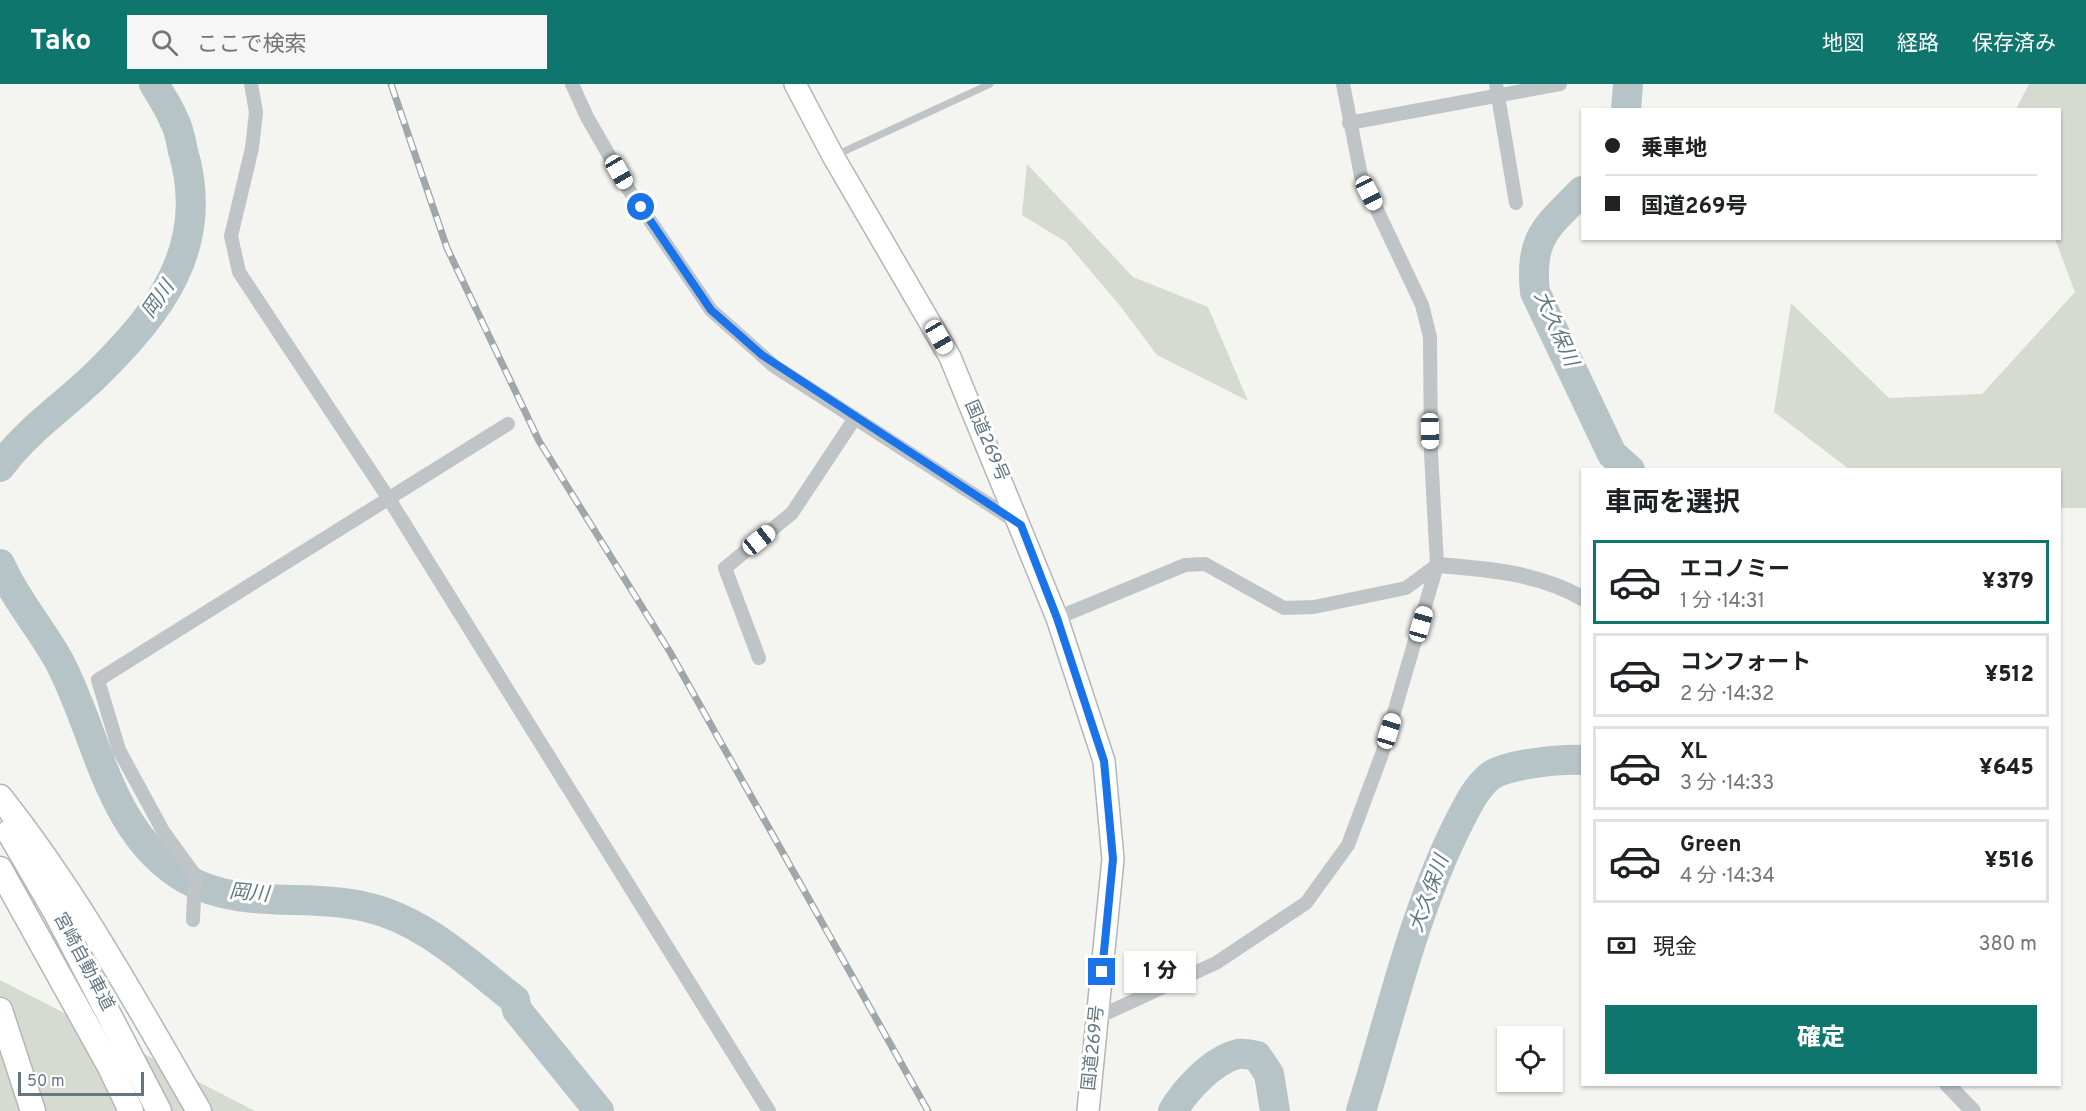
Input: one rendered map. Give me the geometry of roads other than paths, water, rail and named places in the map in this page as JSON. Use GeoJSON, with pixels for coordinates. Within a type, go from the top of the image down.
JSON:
{"type":"FeatureCollection","features":[{"type":"Feature","properties":{"kind":"highway","name":"国道269号"},"geometry":{"type":"LineString","coordinates":[[795,84],[833,156],[950,357],[1021,525],[1057,618],[1104,761],[1113,859],[1088,1111]]}},
{"type":"Feature","properties":{"kind":"highway"},"geometry":{"type":"LineString","coordinates":[[0,797],[26,830],[112,959],[199,1111]]}},
{"type":"Feature","properties":{"kind":"highway","name":"宮崎自動車道"},"geometry":{"type":"LineString","coordinates":[[0,817],[56,913],[159,1111]]}},
{"type":"Feature","properties":{"kind":"highway","name":"宮崎自動車道"},"geometry":{"type":"LineString","coordinates":[[0,869],[110,1067],[130,1111]]}},
{"type":"Feature","properties":{"kind":"highway"},"geometry":{"type":"LineString","coordinates":[[0,1010],[33,1111]]}},
{"type":"Feature","properties":{"kind":"street"},"geometry":{"type":"LineString","coordinates":[[251,84],[256,112],[252,148],[231,236],[239,272],[389,499],[769,1111]]}},
{"type":"Feature","properties":{"kind":"street"},"geometry":{"type":"LineString","coordinates":[[572,84],[587,117],[629,190],[711,310],[774,366],[1021,525]]}},
{"type":"Feature","properties":{"kind":"street"},"geometry":{"type":"LineString","coordinates":[[1098,1017],[1216,963],[1306,903],[1348,845],[1382,754],[1437,565],[1431,453],[1430,337],[1422,305],[1361,176],[1343,84]]}},
{"type":"Feature","properties":{"kind":"street"},"geometry":{"type":"LineString","coordinates":[[1349,123],[1497,89],[1560,84]]}},
{"type":"Feature","properties":{"kind":"street"},"geometry":{"type":"LineString","coordinates":[[1497,89],[1516,203]]}},
{"type":"Feature","properties":{"kind":"street"},"geometry":{"type":"LineString","coordinates":[[759,658],[725,568],[792,513],[855,418]]}},
{"type":"Feature","properties":{"kind":"street"},"geometry":{"type":"LineString","coordinates":[[193,920],[195,875],[163,831],[119,750],[98,680],[508,424]]}},
{"type":"Feature","properties":{"kind":"street"},"geometry":{"type":"LineString","coordinates":[[1057,618],[1185,565],[1204,564],[1284,608],[1314,607],[1406,588],[1437,565],[1496,570],[1562,586],[1581,597]]}},
{"type":"Feature","properties":{"kind":"street"},"geometry":{"type":"LineString","coordinates":[[1949,1086],[1973,1111]]}},
{"type":"Feature","properties":{"kind":"lane"},"geometry":{"type":"LineString","coordinates":[[833,156],[990,84]]}},
{"type":"Feature","properties":{"kind":"waterway","name":"岡川"},"geometry":{"type":"LineString","coordinates":[[0,467],[22,441],[120,351],[159,301],[174,275],[185,247],[190,217],[190,185],[177,127],[154,84]]}},
{"type":"Feature","properties":{"kind":"waterway","name":"大久保川"},"geometry":{"type":"LineString","coordinates":[[1626,108],[1628,84]]}},
{"type":"Feature","properties":{"kind":"waterway","name":"大久保川"},"geometry":{"type":"LineString","coordinates":[[1581,192],[1543,234],[1535,258],[1535,292],[1612,454],[1628,468]]}},
{"type":"Feature","properties":{"kind":"waterway","name":"岡川"},"geometry":{"type":"LineString","coordinates":[[0,564],[13,589],[59,661],[122,810],[140,837],[161,861],[188,880],[231,895],[322,901],[366,907],[387,913],[427,933],[463,958],[515,1000],[517,1010],[599,1111]]}},
{"type":"Feature","properties":{"kind":"waterway","name":"大久保川"},"geometry":{"type":"LineString","coordinates":[[1361,1111],[1426,898],[1455,830],[1474,795],[1496,772],[1561,760],[1581,760]]}},
{"type":"Feature","properties":{"kind":"waterway","name":"大久保川"},"geometry":{"type":"LineString","coordinates":[[1173,1111],[1192,1085],[1210,1069],[1219,1062],[1238,1054],[1257,1056],[1269,1074],[1275,1111]]}},
{"type":"Feature","properties":{"kind":"railway"},"geometry":{"type":"LineString","coordinates":[[391,84],[447,248],[539,441],[670,652],[928,1111]]}}]}
